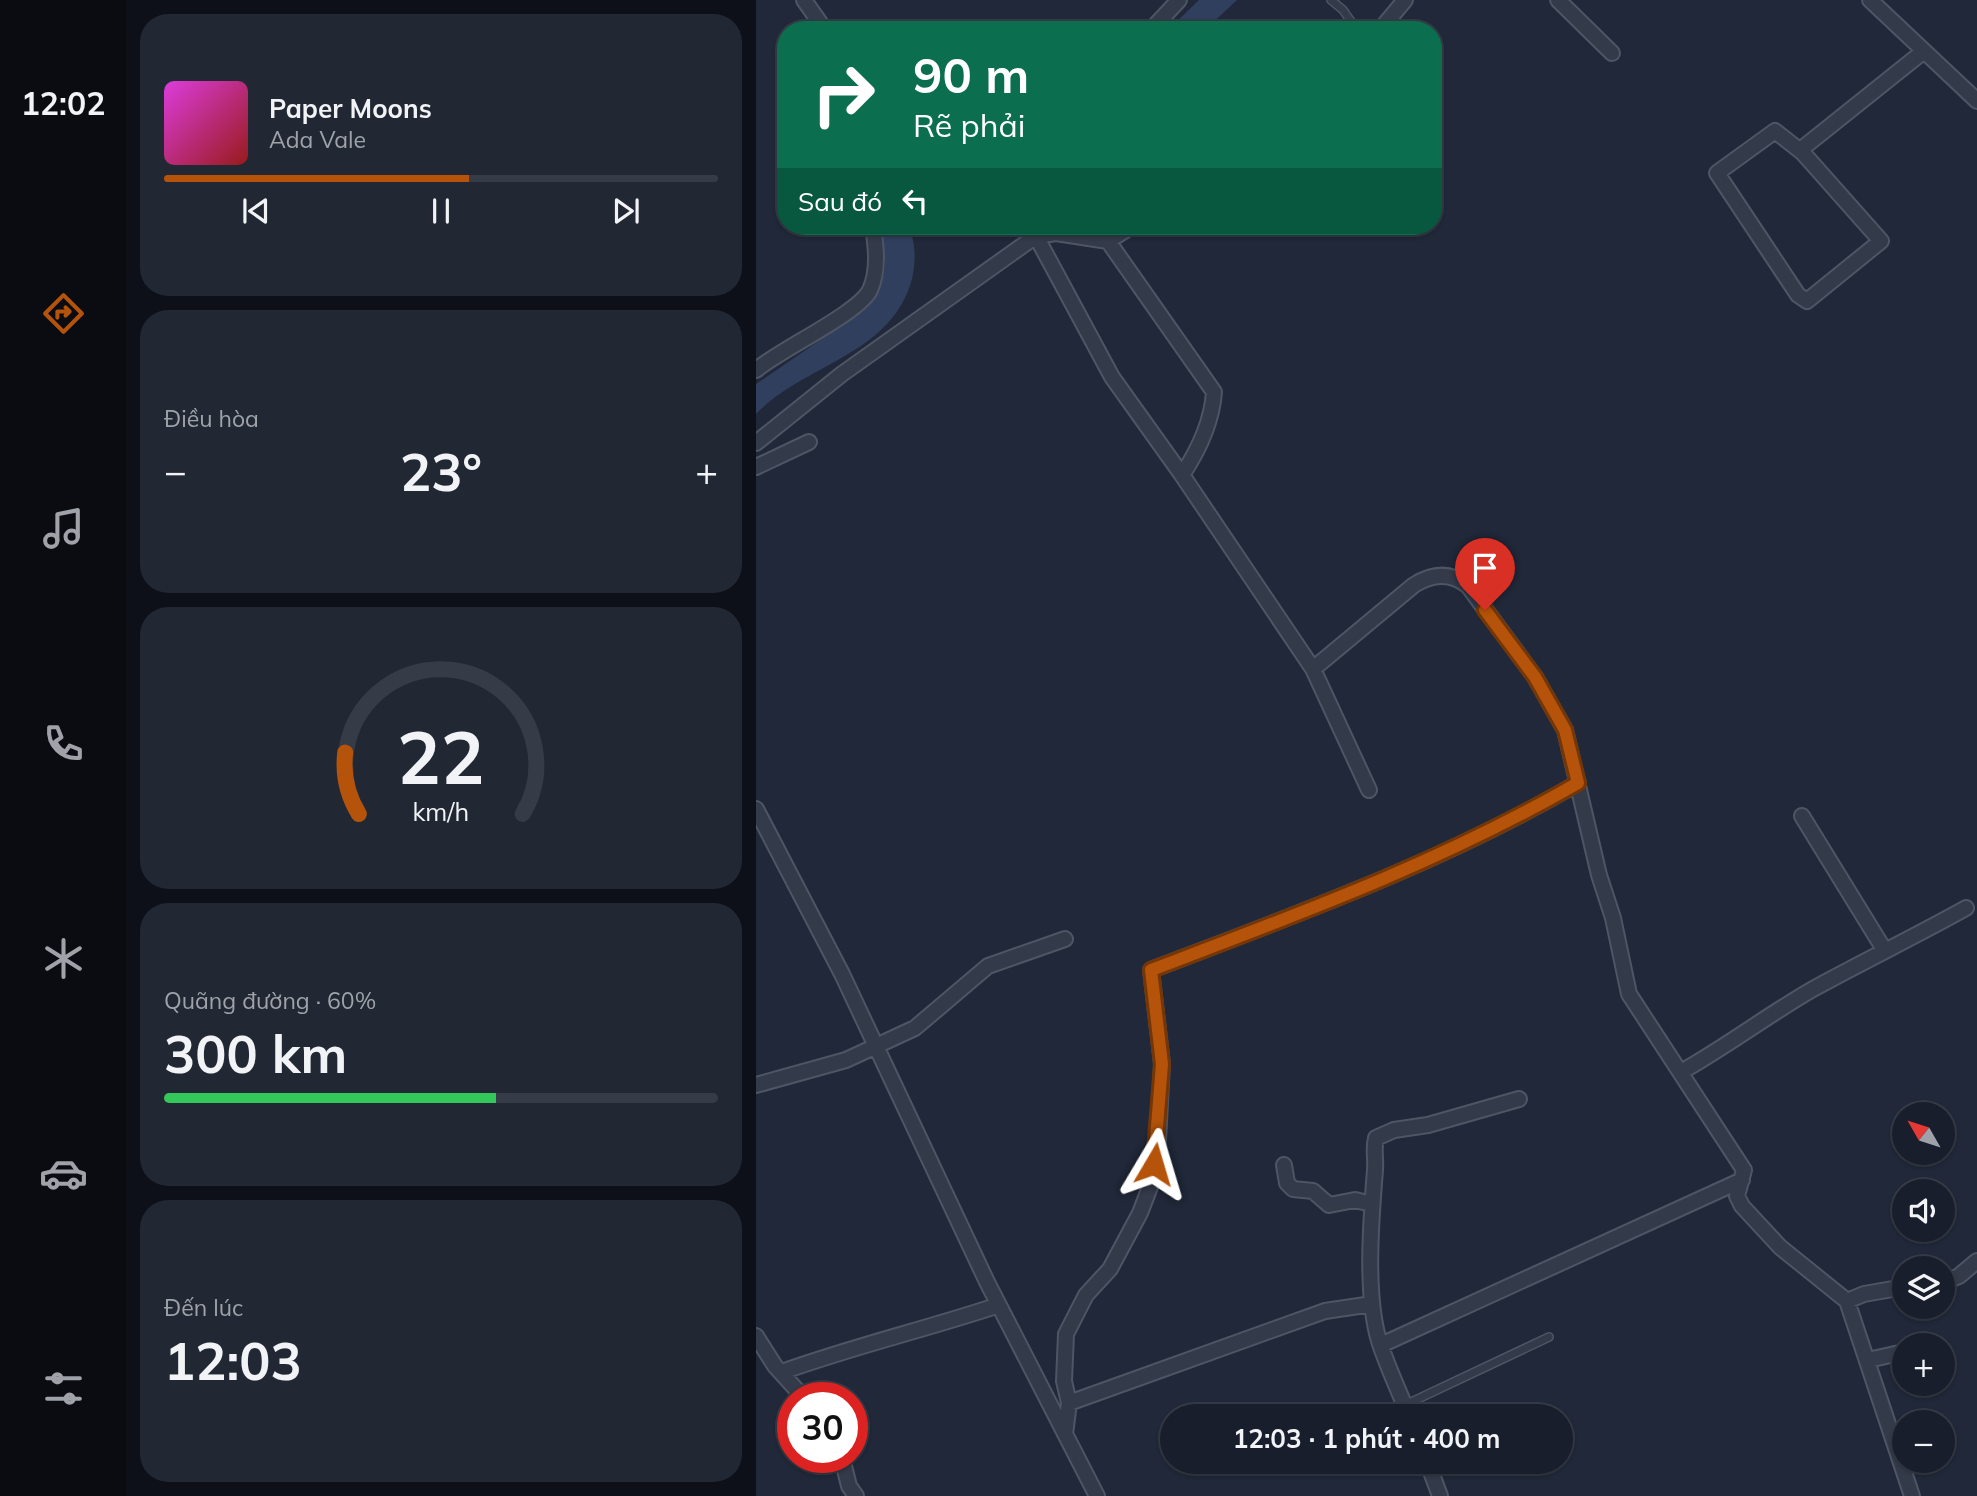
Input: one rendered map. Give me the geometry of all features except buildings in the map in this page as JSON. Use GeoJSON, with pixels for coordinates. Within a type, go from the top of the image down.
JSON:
{"type":"FeatureCollection","features":[{"type":"Feature","properties":{"kind":"street"},"geometry":{"type":"LineString","coordinates":[[804,0],[819,21]]}},
{"type":"Feature","properties":{"kind":"street"},"geometry":{"type":"LineString","coordinates":[[1159,21],[1179,0]]}},
{"type":"Feature","properties":{"kind":"street"},"geometry":{"type":"LineString","coordinates":[[1388,21],[1405,0]]}},
{"type":"Feature","properties":{"kind":"street"},"geometry":{"type":"LineString","coordinates":[[1558,0],[1612,53]]}},
{"type":"Feature","properties":{"kind":"street"},"geometry":{"type":"LineString","coordinates":[[1870,0],[1977,101]]}},
{"type":"Feature","properties":{"kind":"street"},"geometry":{"type":"LineString","coordinates":[[1803,153],[1808,142],[1924,51]]}},
{"type":"Feature","properties":{"kind":"street"},"geometry":{"type":"LineString","coordinates":[[1775,131],[1803,153],[1881,241],[1807,301],[1798,295],[1717,173],[1775,131]]}},
{"type":"Feature","properties":{"kind":"street"},"geometry":{"type":"LineString","coordinates":[[756,370],[782,349],[852,309],[869,292],[876,261],[874,235]]}},
{"type":"Feature","properties":{"kind":"street"},"geometry":{"type":"LineString","coordinates":[[756,443],[842,374],[1036,236],[1043,235]]}},
{"type":"Feature","properties":{"kind":"street"},"geometry":{"type":"LineString","coordinates":[[1069,235],[1108,241],[1118,235]]}},
{"type":"Feature","properties":{"kind":"street"},"geometry":{"type":"LineString","coordinates":[[1036,236],[1112,377],[1313,669],[1369,790]]}},
{"type":"Feature","properties":{"kind":"street"},"geometry":{"type":"LineString","coordinates":[[1108,241],[1214,391],[1213,408],[1182,475]]}},
{"type":"Feature","properties":{"kind":"street"},"geometry":{"type":"LineString","coordinates":[[756,467],[809,442]]}},
{"type":"Feature","properties":{"kind":"street"},"geometry":{"type":"LineString","coordinates":[[1313,669],[1427,576],[1458,578],[1468,586],[1535,677],[1565,730],[1629,993],[1744,1170],[1737,1196],[1742,1206],[1758,1226],[1847,1301],[1912,1496]]}},
{"type":"Feature","properties":{"kind":"street"},"geometry":{"type":"LineString","coordinates":[[1065,1434],[1069,1403],[1064,1381],[1066,1335],[1086,1295],[1110,1269],[1140,1213],[1150,1187],[1158,1141],[1162,1064],[1151,970],[1438,857],[1507,824],[1578,783]]}},
{"type":"Feature","properties":{"kind":"street"},"geometry":{"type":"LineString","coordinates":[[756,809],[762,836],[876,1046],[999,1306],[1097,1496]]}},
{"type":"Feature","properties":{"kind":"street"},"geometry":{"type":"LineString","coordinates":[[1802,816],[1885,951]]}},
{"type":"Feature","properties":{"kind":"street"},"geometry":{"type":"LineString","coordinates":[[1681,1072],[1736,1040],[1775,1012],[1966,908]]}},
{"type":"Feature","properties":{"kind":"street"},"geometry":{"type":"LineString","coordinates":[[756,1085],[782,1075],[819,1069],[915,1028],[988,965],[1065,939]]}},
{"type":"Feature","properties":{"kind":"street"},"geometry":{"type":"LineString","coordinates":[[1405,1404],[1381,1345],[1372,1304],[1373,1151],[1376,1138],[1394,1130],[1428,1125],[1519,1099]]}},
{"type":"Feature","properties":{"kind":"street"},"geometry":{"type":"LineString","coordinates":[[1284,1164],[1287,1183],[1293,1189],[1313,1191],[1329,1205],[1355,1200],[1372,1204]]}},
{"type":"Feature","properties":{"kind":"street"},"geometry":{"type":"LineString","coordinates":[[1381,1345],[1742,1180]]}},
{"type":"Feature","properties":{"kind":"street"},"geometry":{"type":"LineString","coordinates":[[1955,1278],[1977,1261]]}},
{"type":"Feature","properties":{"kind":"street"},"geometry":{"type":"LineString","coordinates":[[1847,1301],[1864,1294],[1892,1289]]}},
{"type":"Feature","properties":{"kind":"street"},"geometry":{"type":"LineString","coordinates":[[1069,1403],[1325,1311],[1372,1304]]}},
{"type":"Feature","properties":{"kind":"street"},"geometry":{"type":"LineString","coordinates":[[782,1372],[854,1346],[920,1331],[999,1306]]}},
{"type":"Feature","properties":{"kind":"street"},"geometry":{"type":"LineString","coordinates":[[756,1336],[790,1382]]}},
{"type":"Feature","properties":{"kind":"street"},"geometry":{"type":"LineString","coordinates":[[1868,1360],[1892,1355]]}},
{"type":"Feature","properties":{"kind":"street"},"geometry":{"type":"LineString","coordinates":[[846,1473],[849,1486],[856,1496]]}},
{"type":"Feature","properties":{"kind":"street"},"geometry":{"type":"LineString","coordinates":[[1432,1474],[1440,1496]]}},
{"type":"Feature","properties":{"kind":"lane"},"geometry":{"type":"LineString","coordinates":[[1331,0],[1351,21]]}},
{"type":"Feature","properties":{"kind":"lane"},"geometry":{"type":"LineString","coordinates":[[1419,1404],[1549,1337]]}},
{"type":"Feature","properties":{"kind":"water"},"geometry":{"type":"Polygon","coordinates":[[[1199,0],[1237,0],[1215,21],[1177,21],[1199,0]]]}},
{"type":"Feature","properties":{"kind":"water"},"geometry":{"type":"Polygon","coordinates":[[[881,235],[912,235],[914,252],[912,279],[901,305],[886,325],[866,342],[776,397],[756,414],[756,384],[867,308],[883,278],[884,250],[881,235]]]}},
{"type":"Feature","properties":{"kind":"route"},"geometry":{"type":"LineString","coordinates":[[1154,1164],[1158,1141],[1162,1064],[1151,970],[1438,857],[1507,824],[1578,783],[1565,730],[1535,677],[1485,610]]}}]}
